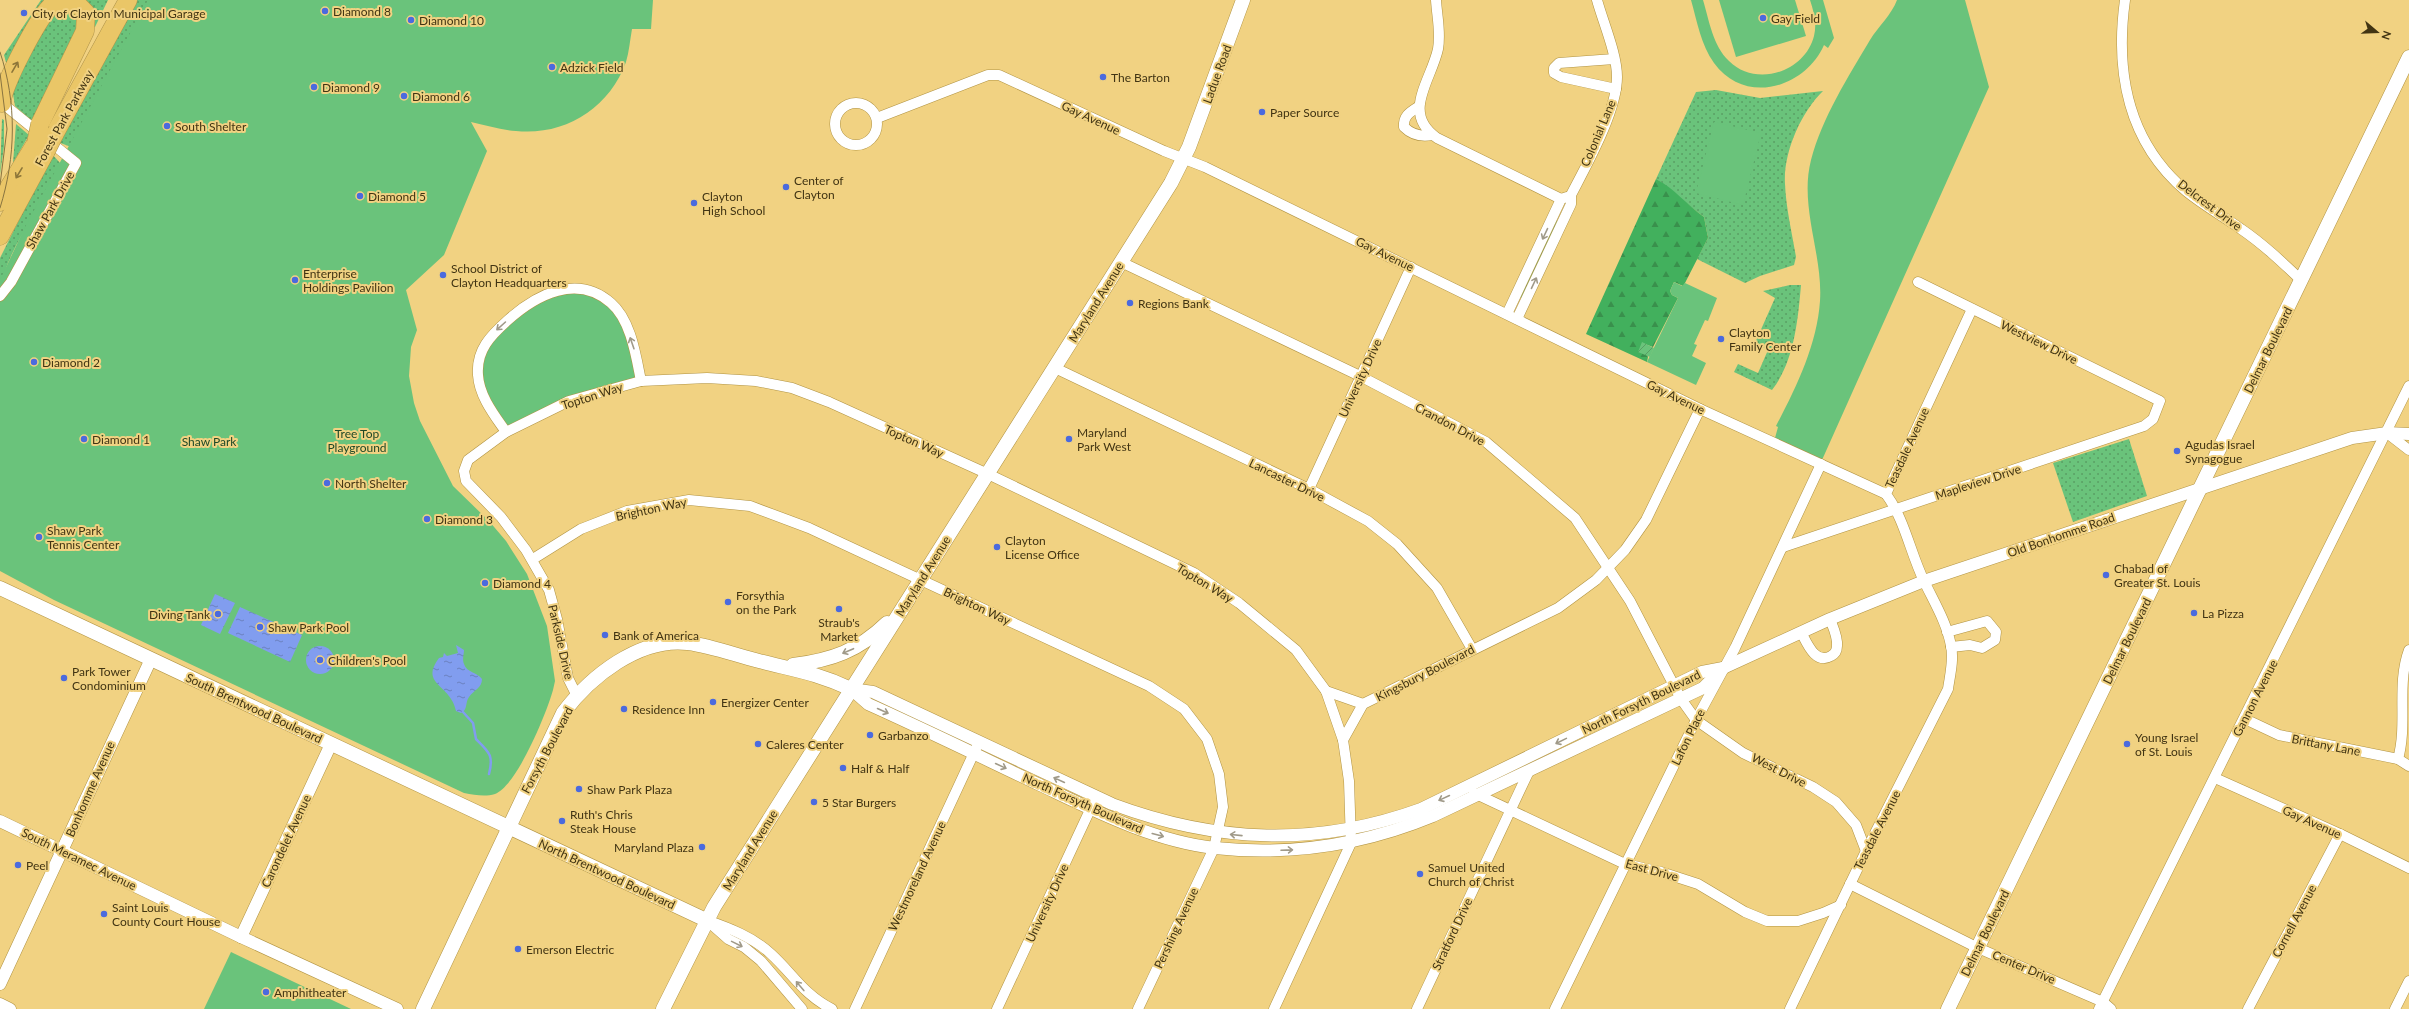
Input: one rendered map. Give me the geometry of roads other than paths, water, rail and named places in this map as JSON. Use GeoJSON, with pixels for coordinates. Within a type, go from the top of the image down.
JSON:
{"type":"FeatureCollection","features":[{"type":"Feature","properties":{"kind":"highway","name":"Forest Park Parkway"},"geometry":{"type":"LineString","coordinates":[[0,236],[24,192],[44,136],[116,0]]}},
{"type":"Feature","properties":{"kind":"highway","name":"Forest Park Parkway"},"geometry":{"type":"LineString","coordinates":[[0,202],[44,136],[128,0]]}},
{"type":"Feature","properties":{"kind":"highway"},"geometry":{"type":"LineString","coordinates":[[1,105],[5,85],[47,12],[61,1],[78,5],[86,13],[85,31],[44,136]]}},
{"type":"Feature","properties":{"kind":"highway"},"geometry":{"type":"LineString","coordinates":[[0,245],[24,192]]}},
{"type":"Feature","properties":{"kind":"main road","name":"Ladue Road"},"geometry":{"type":"LineString","coordinates":[[1187,153],[1243,0]]}},
{"type":"Feature","properties":{"kind":"main road","name":"Delmar Boulevard"},"geometry":{"type":"LineString","coordinates":[[1948,1009],[2409,57]]}},
{"type":"Feature","properties":{"kind":"main road","name":"Maryland Avenue"},"geometry":{"type":"LineString","coordinates":[[663,1009],[706,920],[920,579],[1055,368],[1171,183],[1187,153]]}},
{"type":"Feature","properties":{"kind":"main road","name":"South Brentwood Boulevard"},"geometry":{"type":"LineString","coordinates":[[0,588],[507,827]]}},
{"type":"Feature","properties":{"kind":"main road"},"geometry":{"type":"LineString","coordinates":[[783,667],[813,662],[846,652],[870,639],[900,611]]}},
{"type":"Feature","properties":{"kind":"main road","name":"Forsyth Boulevard"},"geometry":{"type":"LineString","coordinates":[[423,1009],[507,827],[557,724],[577,696],[596,679],[628,656],[669,643],[694,644],[783,667],[811,672],[851,689]]}},
{"type":"Feature","properties":{"kind":"main road","name":"North Brentwood Boulevard"},"geometry":{"type":"LineString","coordinates":[[507,827],[706,920]]}},
{"type":"Feature","properties":{"kind":"street"},"geometry":{"type":"LineString","coordinates":[[1432,135],[1418,135],[1409,132],[1404,127],[1404,121],[1408,114],[1418,107],[1438,49],[1440,34],[1436,0]]}},
{"type":"Feature","properties":{"kind":"street","name":"Colonial Lane"},"geometry":{"type":"LineString","coordinates":[[1507,314],[1552,219],[1566,197],[1612,108],[1617,76],[1614,59],[1597,0]]}},
{"type":"Feature","properties":{"kind":"street","name":"Delcrest Drive"},"geometry":{"type":"LineString","coordinates":[[2125,0],[2122,26],[2123,72],[2130,107],[2144,139],[2162,165],[2186,191],[2268,249],[2301,280]]}},
{"type":"Feature","properties":{"kind":"street"},"geometry":{"type":"LineString","coordinates":[[1614,59],[1558,63],[1554,68],[1554,73],[1561,77],[1616,89]]}},
{"type":"Feature","properties":{"kind":"street","name":"Gay Avenue"},"geometry":{"type":"LineString","coordinates":[[877,118],[988,75],[999,75],[1187,153],[1411,267],[1700,409],[1886,494]]}},
{"type":"Feature","properties":{"kind":"street"},"geometry":{"type":"LineString","coordinates":[[854,103],[866,105],[877,118],[875,134],[862,144],[851,144],[844,141],[839,136],[835,126],[837,115],[841,109],[854,103]]}},
{"type":"Feature","properties":{"kind":"street","name":"Shaw Park Drive"},"geometry":{"type":"LineString","coordinates":[[0,296],[11,282],[76,163],[1,105]]}},
{"type":"Feature","properties":{"kind":"street"},"geometry":{"type":"LineString","coordinates":[[1418,107],[1425,127],[1432,135],[1566,197]]}},
{"type":"Feature","properties":{"kind":"street","name":"Colonial Lane"},"geometry":{"type":"LineString","coordinates":[[1517,319],[1571,204],[1566,197]]}},
{"type":"Feature","properties":{"kind":"street"},"geometry":{"type":"LineString","coordinates":[[1552,219],[1558,217],[1562,223]]}},
{"type":"Feature","properties":{"kind":"street","name":"Crandon Drive"},"geometry":{"type":"LineString","coordinates":[[1121,262],[1360,376],[1486,442],[1575,518],[1639,616],[1681,699]]}},
{"type":"Feature","properties":{"kind":"street","name":"University Drive"},"geometry":{"type":"LineString","coordinates":[[1309,489],[1411,267]]}},
{"type":"Feature","properties":{"kind":"street","name":"Westview Drive"},"geometry":{"type":"LineString","coordinates":[[1918,282],[2160,402]]}},
{"type":"Feature","properties":{"kind":"street"},"geometry":{"type":"LineString","coordinates":[[506,432],[480,387],[478,377],[479,358],[492,334],[526,304],[544,294],[568,288],[578,288],[601,295],[612,303],[628,332],[641,381]]}},
{"type":"Feature","properties":{"kind":"street","name":"Teasdale Avenue"},"geometry":{"type":"LineString","coordinates":[[1790,1009],[1866,851],[1948,689],[1952,647],[1947,632],[1924,581],[1897,509],[1886,494],[1972,309]]}},
{"type":"Feature","properties":{"kind":"street","name":"Lancaster Drive"},"geometry":{"type":"LineString","coordinates":[[1055,368],[1309,489],[1368,521],[1397,544],[1437,588],[1472,649]]}},
{"type":"Feature","properties":{"kind":"street","name":"Topton Way"},"geometry":{"type":"LineString","coordinates":[[464,471],[471,456],[506,432],[569,401],[641,381],[708,378],[756,381],[792,388],[829,402],[988,474],[1194,573],[1239,603],[1296,650],[1326,691],[1343,740]]}},
{"type":"Feature","properties":{"kind":"street","name":"Gannon Avenue"},"geometry":{"type":"LineString","coordinates":[[2101,1005],[2245,719],[2409,386]]}},
{"type":"Feature","properties":{"kind":"street","name":"Mapleview Drive"},"geometry":{"type":"LineString","coordinates":[[1783,547],[2144,426],[2153,419],[2160,402]]}},
{"type":"Feature","properties":{"kind":"street","name":"Kingsbury Boulevard"},"geometry":{"type":"LineString","coordinates":[[1343,740],[1364,704],[1472,649],[1558,608],[1584,591],[1609,568],[1625,550],[1646,520],[1700,409]]}},
{"type":"Feature","properties":{"kind":"street"},"geometry":{"type":"LineString","coordinates":[[2387,433],[2409,450]]}},
{"type":"Feature","properties":{"kind":"street","name":"Old Bonhomme Road"},"geometry":{"type":"LineString","coordinates":[[1723,668],[1830,619],[1924,581],[2352,438],[2387,433],[2409,434]]}},
{"type":"Feature","properties":{"kind":"street","name":"Lafon Place"},"geometry":{"type":"LineString","coordinates":[[1555,1009],[1696,720],[1783,547],[1821,464]]}},
{"type":"Feature","properties":{"kind":"street","name":"Parkside Drive"},"geometry":{"type":"LineString","coordinates":[[464,471],[466,481],[501,516],[533,559],[548,590],[557,619],[568,678],[577,696]]}},
{"type":"Feature","properties":{"kind":"street","name":"Brighton Way"},"geometry":{"type":"LineString","coordinates":[[533,559],[581,529],[627,511],[689,500],[750,506],[809,528],[1149,686],[1184,710],[1207,739],[1219,774],[1223,807],[1219,833],[1214,848]]}},
{"type":"Feature","properties":{"kind":"street"},"geometry":{"type":"LineString","coordinates":[[1802,632],[1814,654],[1820,658],[1828,658],[1834,654],[1838,647],[1830,619]]}},
{"type":"Feature","properties":{"kind":"street"},"geometry":{"type":"LineString","coordinates":[[1947,632],[1987,621],[1996,632],[1995,640],[1990,645],[1982,648],[1970,646],[1952,647]]}},
{"type":"Feature","properties":{"kind":"street"},"geometry":{"type":"LineString","coordinates":[[2398,759],[2403,741],[2403,670],[2409,650]]}},
{"type":"Feature","properties":{"kind":"street","name":"Bonhomme Avenue"},"geometry":{"type":"LineString","coordinates":[[0,984],[151,659]]}},
{"type":"Feature","properties":{"kind":"street","name":"North Forsyth Boulevard"},"geometry":{"type":"LineString","coordinates":[[851,689],[874,692],[1096,797],[1152,818],[1219,833],[1282,836],[1319,834],[1350,829],[1398,817],[1465,788],[1702,672],[1723,668]]}},
{"type":"Feature","properties":{"kind":"street","name":"North Forsyth Boulevard"},"geometry":{"type":"LineString","coordinates":[[851,689],[868,704],[1090,809],[1154,834],[1214,848],[1290,850],[1351,843],[1415,824],[1529,772],[1703,688],[1723,668]]}},
{"type":"Feature","properties":{"kind":"street"},"geometry":{"type":"LineString","coordinates":[[1326,691],[1364,704]]}},
{"type":"Feature","properties":{"kind":"street","name":"West Drive"},"geometry":{"type":"LineString","coordinates":[[1681,699],[1696,720],[1743,752],[1813,787],[1836,802],[1856,825],[1866,851]]}},
{"type":"Feature","properties":{"kind":"street","name":"Brittany Lane"},"geometry":{"type":"LineString","coordinates":[[2245,719],[2278,735],[2398,759],[2409,766]]}},
{"type":"Feature","properties":{"kind":"street"},"geometry":{"type":"LineString","coordinates":[[1274,1009],[1351,843],[1349,781],[1343,740]]}},
{"type":"Feature","properties":{"kind":"street","name":"Westmoreland Avenue"},"geometry":{"type":"LineString","coordinates":[[855,1009],[979,742]]}},
{"type":"Feature","properties":{"kind":"street","name":"Carondelet Avenue"},"geometry":{"type":"LineString","coordinates":[[241,937],[330,744]]}},
{"type":"Feature","properties":{"kind":"street","name":"Stratford Drive"},"geometry":{"type":"LineString","coordinates":[[1417,1009],[1529,772]]}},
{"type":"Feature","properties":{"kind":"street","name":"Gay Avenue"},"geometry":{"type":"LineString","coordinates":[[2215,778],[2340,834],[2409,868]]}},
{"type":"Feature","properties":{"kind":"street","name":"East Drive"},"geometry":{"type":"LineString","coordinates":[[1465,788],[1625,864],[1661,872],[1698,884],[1745,912],[1767,921],[1798,922],[1823,913],[1841,904]]}},
{"type":"Feature","properties":{"kind":"street","name":"University Drive"},"geometry":{"type":"LineString","coordinates":[[997,1009],[1096,797]]}},
{"type":"Feature","properties":{"kind":"street","name":"South Meramec Avenue"},"geometry":{"type":"LineString","coordinates":[[0,821],[241,937],[397,1009]]}},
{"type":"Feature","properties":{"kind":"street","name":"Cornell Avenue"},"geometry":{"type":"LineString","coordinates":[[2248,1009],[2340,834]]}},
{"type":"Feature","properties":{"kind":"street","name":"Pershing Avenue"},"geometry":{"type":"LineString","coordinates":[[1138,1009],[1214,848]]}},
{"type":"Feature","properties":{"kind":"street","name":"Center Drive"},"geometry":{"type":"LineString","coordinates":[[1850,884],[1978,948],[2111,1009]]}},
{"type":"Feature","properties":{"kind":"street","name":"North Brentwood Boulevard"},"geometry":{"type":"LineString","coordinates":[[706,920],[728,940],[744,947],[761,960],[802,1009]]}},
{"type":"Feature","properties":{"kind":"street","name":"North Brentwood Boulevard"},"geometry":{"type":"LineString","coordinates":[[706,920],[738,932],[770,952],[811,997],[832,1009]]}},
{"type":"Feature","properties":{"kind":"street"},"geometry":{"type":"LineString","coordinates":[[2395,1009],[2409,981]]}},
{"type":"Feature","properties":{"kind":"street"},"geometry":{"type":"LineString","coordinates":[[0,1004],[10,1009]]}},
{"type":"Feature","properties":{"kind":"water","name":"Diving Tank"},"geometry":{"type":"Polygon","coordinates":[[[215,594],[235,603],[220,634],[201,625],[215,594]]]}},
{"type":"Feature","properties":{"kind":"water"},"geometry":{"type":"Polygon","coordinates":[[[240,607],[302,635],[290,662],[228,633],[240,607]]]}},
{"type":"Feature","properties":{"kind":"water"},"geometry":{"type":"Polygon","coordinates":[[[456,645],[464,650],[463,660],[465,667],[482,679],[481,685],[469,697],[465,710],[461,713],[456,711],[453,702],[434,680],[433,674],[434,667],[439,658],[443,657],[444,653],[447,656],[458,653],[456,645]]]}},
{"type":"Feature","properties":{"kind":"water","name":"Children's Pool"},"geometry":{"type":"Polygon","coordinates":[[[320,646],[330,650],[334,660],[330,670],[320,674],[310,670],[306,660],[310,650],[320,646]]]}},
{"type":"Feature","properties":{"kind":"waterway"},"geometry":{"type":"LineString","coordinates":[[463,712],[473,723],[476,739],[484,747],[491,758],[489,774]]}},
{"type":"Feature","properties":{"kind":"tram line"},"geometry":{"type":"LineString","coordinates":[[0,52],[6,71],[12,110],[12,150],[0,208]]}},
{"type":"Feature","properties":{"kind":"tram line"},"geometry":{"type":"LineString","coordinates":[[0,73],[7,129],[0,185]]}},
{"type":"Feature","properties":{"kind":"place","name":"Diamond 8"},"geometry":{"type":"Point","coordinates":[325,11]}},
{"type":"Feature","properties":{"kind":"place","name":"City of Clayton Municipal Garage"},"geometry":{"type":"Point","coordinates":[24,13]}},
{"type":"Feature","properties":{"kind":"place","name":"Gay Field"},"geometry":{"type":"Point","coordinates":[1763,18]}},
{"type":"Feature","properties":{"kind":"place","name":"Diamond 10"},"geometry":{"type":"Point","coordinates":[411,20]}},
{"type":"Feature","properties":{"kind":"place","name":"Adzick Field"},"geometry":{"type":"Point","coordinates":[552,67]}},
{"type":"Feature","properties":{"kind":"place","name":"The Barton"},"geometry":{"type":"Point","coordinates":[1103,77]}},
{"type":"Feature","properties":{"kind":"place","name":"Diamond 9"},"geometry":{"type":"Point","coordinates":[314,87]}},
{"type":"Feature","properties":{"kind":"place","name":"Diamond 6"},"geometry":{"type":"Point","coordinates":[404,96]}},
{"type":"Feature","properties":{"kind":"place","name":"Paper Source"},"geometry":{"type":"Point","coordinates":[1262,112]}},
{"type":"Feature","properties":{"kind":"place","name":"South Shelter"},"geometry":{"type":"Point","coordinates":[167,126]}},
{"type":"Feature","properties":{"kind":"place","name":"Center of Clayton"},"geometry":{"type":"Point","coordinates":[786,187]}},
{"type":"Feature","properties":{"kind":"place","name":"Diamond 5"},"geometry":{"type":"Point","coordinates":[360,196]}},
{"type":"Feature","properties":{"kind":"place","name":"Clayton High School"},"geometry":{"type":"Point","coordinates":[694,203]}},
{"type":"Feature","properties":{"kind":"place","name":"School District of Clayton Headquarters"},"geometry":{"type":"Point","coordinates":[443,275]}},
{"type":"Feature","properties":{"kind":"place","name":"Enterprise Holdings Pavilion"},"geometry":{"type":"Point","coordinates":[295,280]}},
{"type":"Feature","properties":{"kind":"place","name":"Regions Bank"},"geometry":{"type":"Point","coordinates":[1130,303]}},
{"type":"Feature","properties":{"kind":"place","name":"Clayton Family Center"},"geometry":{"type":"Point","coordinates":[1721,339]}},
{"type":"Feature","properties":{"kind":"place","name":"Diamond 2"},"geometry":{"type":"Point","coordinates":[34,362]}},
{"type":"Feature","properties":{"kind":"place","name":"Diamond 1"},"geometry":{"type":"Point","coordinates":[84,439]}},
{"type":"Feature","properties":{"kind":"place","name":"Maryland Park West"},"geometry":{"type":"Point","coordinates":[1069,439]}},
{"type":"Feature","properties":{"kind":"place","name":"Agudas Israel Synagogue"},"geometry":{"type":"Point","coordinates":[2177,451]}},
{"type":"Feature","properties":{"kind":"place","name":"North Shelter"},"geometry":{"type":"Point","coordinates":[327,483]}},
{"type":"Feature","properties":{"kind":"place","name":"Diamond 3"},"geometry":{"type":"Point","coordinates":[427,519]}},
{"type":"Feature","properties":{"kind":"place","name":"Shaw Park Tennis Center"},"geometry":{"type":"Point","coordinates":[39,537]}},
{"type":"Feature","properties":{"kind":"place","name":"Clayton License Office"},"geometry":{"type":"Point","coordinates":[997,547]}},
{"type":"Feature","properties":{"kind":"place","name":"Chabad of Greater St. Louis"},"geometry":{"type":"Point","coordinates":[2106,575]}},
{"type":"Feature","properties":{"kind":"place","name":"Diamond 4"},"geometry":{"type":"Point","coordinates":[485,583]}},
{"type":"Feature","properties":{"kind":"place","name":"Forsythia on the Park"},"geometry":{"type":"Point","coordinates":[728,602]}},
{"type":"Feature","properties":{"kind":"place","name":"Straub's Market"},"geometry":{"type":"Point","coordinates":[839,609]}},
{"type":"Feature","properties":{"kind":"place","name":"La Pizza"},"geometry":{"type":"Point","coordinates":[2194,613]}},
{"type":"Feature","properties":{"kind":"place","name":"Diving Tank"},"geometry":{"type":"Point","coordinates":[218,614]}},
{"type":"Feature","properties":{"kind":"place","name":"Shaw Park Pool"},"geometry":{"type":"Point","coordinates":[260,627]}},
{"type":"Feature","properties":{"kind":"place","name":"Bank of America"},"geometry":{"type":"Point","coordinates":[605,635]}},
{"type":"Feature","properties":{"kind":"place","name":"Children's Pool"},"geometry":{"type":"Point","coordinates":[320,660]}},
{"type":"Feature","properties":{"kind":"place","name":"Park Tower Condominium"},"geometry":{"type":"Point","coordinates":[64,678]}},
{"type":"Feature","properties":{"kind":"place","name":"Energizer Center"},"geometry":{"type":"Point","coordinates":[713,702]}},
{"type":"Feature","properties":{"kind":"place","name":"Residence Inn"},"geometry":{"type":"Point","coordinates":[624,709]}},
{"type":"Feature","properties":{"kind":"place","name":"Garbanzo"},"geometry":{"type":"Point","coordinates":[870,735]}},
{"type":"Feature","properties":{"kind":"place","name":"Caleres Center"},"geometry":{"type":"Point","coordinates":[758,744]}},
{"type":"Feature","properties":{"kind":"place","name":"Young Israel of St. Louis"},"geometry":{"type":"Point","coordinates":[2127,744]}},
{"type":"Feature","properties":{"kind":"place","name":"Half & Half"},"geometry":{"type":"Point","coordinates":[843,768]}},
{"type":"Feature","properties":{"kind":"place","name":"Shaw Park Plaza"},"geometry":{"type":"Point","coordinates":[579,789]}},
{"type":"Feature","properties":{"kind":"place","name":"5 Star Burgers"},"geometry":{"type":"Point","coordinates":[814,802]}},
{"type":"Feature","properties":{"kind":"place","name":"Ruth's Chris Steak House"},"geometry":{"type":"Point","coordinates":[562,821]}},
{"type":"Feature","properties":{"kind":"place","name":"Maryland Plaza"},"geometry":{"type":"Point","coordinates":[702,847]}},
{"type":"Feature","properties":{"kind":"place","name":"Peel"},"geometry":{"type":"Point","coordinates":[18,865]}},
{"type":"Feature","properties":{"kind":"place","name":"Samuel United Church of Christ"},"geometry":{"type":"Point","coordinates":[1420,874]}},
{"type":"Feature","properties":{"kind":"place","name":"Saint Louis County Court House"},"geometry":{"type":"Point","coordinates":[104,914]}},
{"type":"Feature","properties":{"kind":"place","name":"Emerson Electric"},"geometry":{"type":"Point","coordinates":[518,949]}},
{"type":"Feature","properties":{"kind":"place","name":"Amphitheater"},"geometry":{"type":"Point","coordinates":[266,992]}},
{"type":"Feature","properties":{"kind":"park label","name":"Tree Top Playground"},"geometry":{"type":"Point","coordinates":[357,440]}},
{"type":"Feature","properties":{"kind":"park label","name":"Shaw Park"},"geometry":{"type":"Point","coordinates":[209,441]}}]}
